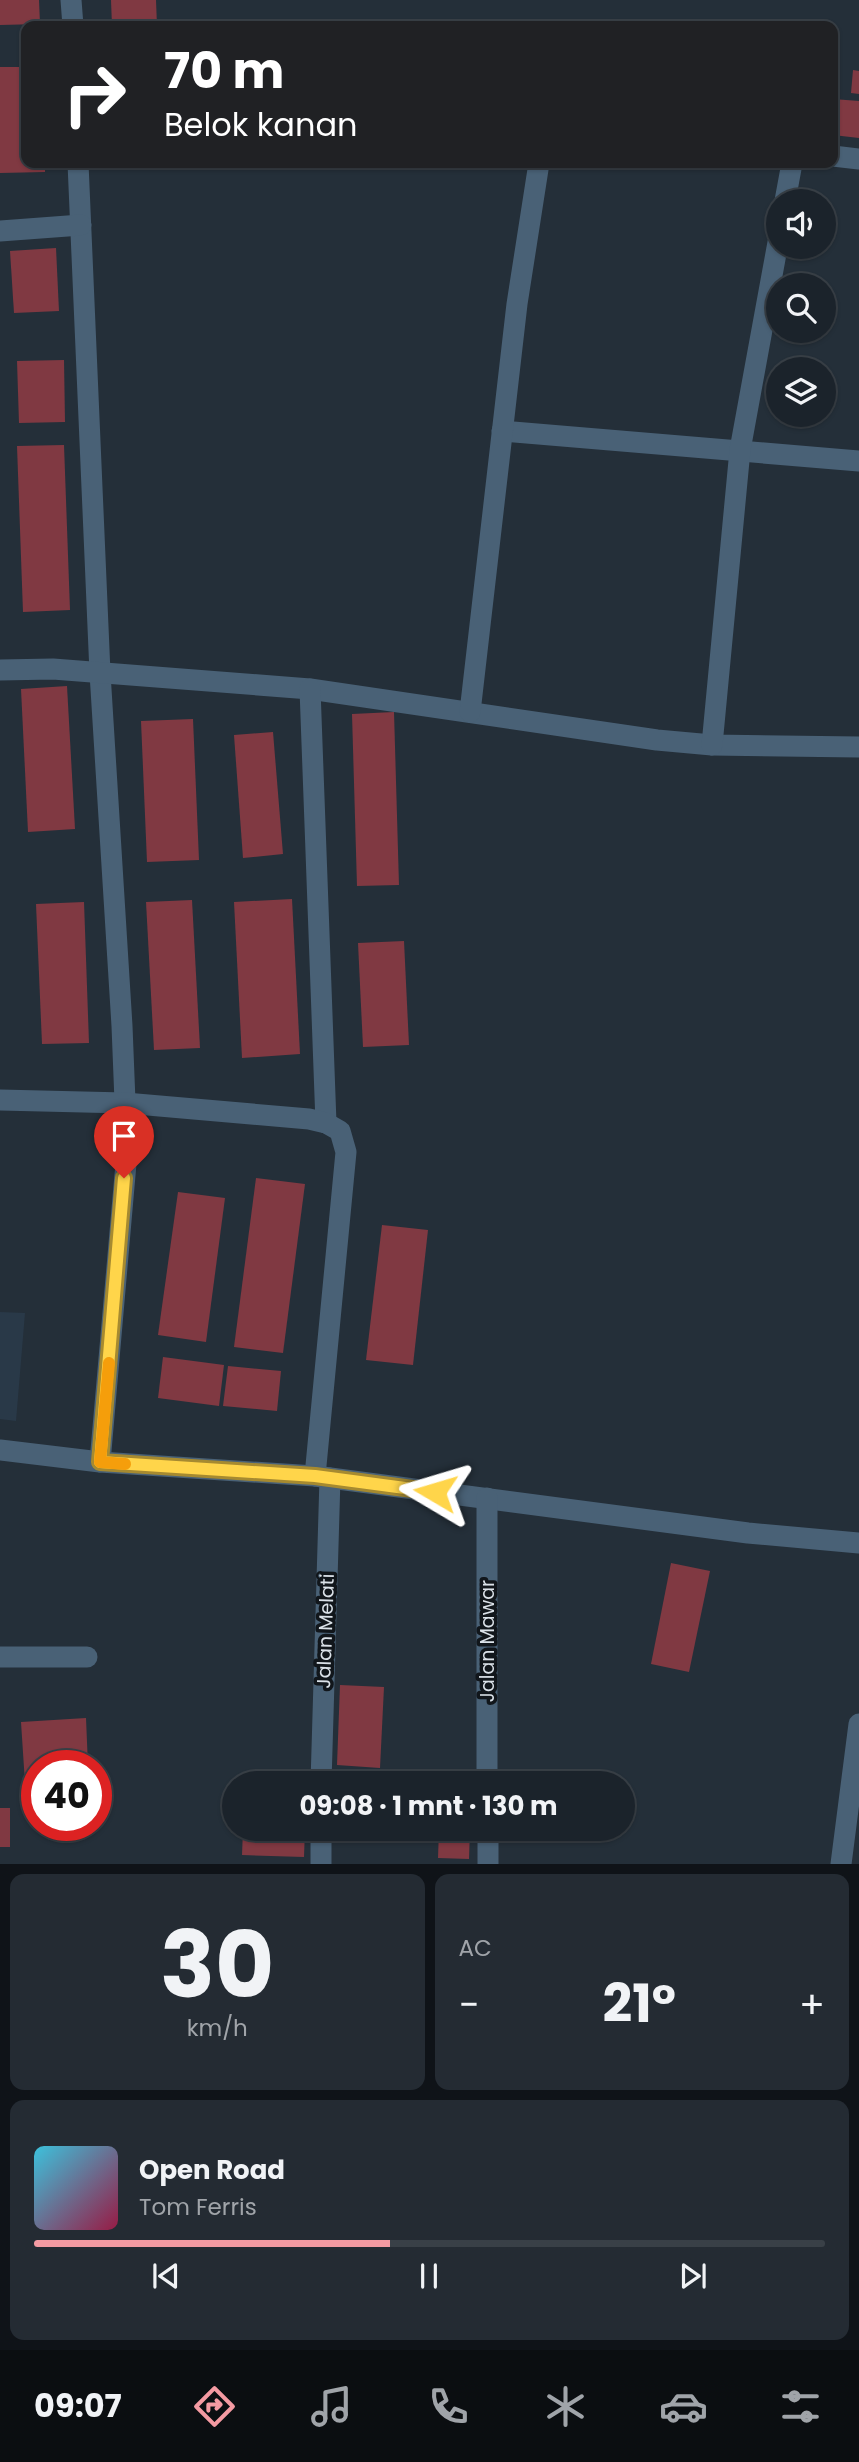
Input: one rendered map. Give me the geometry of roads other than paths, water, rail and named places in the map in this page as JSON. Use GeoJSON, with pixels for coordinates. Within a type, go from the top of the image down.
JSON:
{"type":"FeatureCollection","features":[{"type":"Feature","properties":{"kind":"street"},"geometry":{"type":"LineString","coordinates":[[71,0],[73,21]]}},
{"type":"Feature","properties":{"kind":"street"},"geometry":{"type":"LineString","coordinates":[[838,157],[859,159]]}},
{"type":"Feature","properties":{"kind":"street"},"geometry":{"type":"LineString","coordinates":[[78,168],[100,673],[127,1152],[100,1462]]}},
{"type":"Feature","properties":{"kind":"street"},"geometry":{"type":"LineString","coordinates":[[470,712],[517,304],[539,168]]}},
{"type":"Feature","properties":{"kind":"street"},"geometry":{"type":"LineString","coordinates":[[787,189],[791,168]]}},
{"type":"Feature","properties":{"kind":"street"},"geometry":{"type":"LineString","coordinates":[[0,231],[80,225]]}},
{"type":"Feature","properties":{"kind":"street"},"geometry":{"type":"LineString","coordinates":[[712,745],[740,450],[775,259]]}},
{"type":"Feature","properties":{"kind":"street"},"geometry":{"type":"LineString","coordinates":[[502,431],[859,461]]}},
{"type":"Feature","properties":{"kind":"street"},"geometry":{"type":"LineString","coordinates":[[0,670],[53,669],[310,688],[657,740],[712,745],[859,747]]}},
{"type":"Feature","properties":{"kind":"street"},"geometry":{"type":"LineString","coordinates":[[0,1100],[125,1102],[309,1119],[326,1123],[310,688]]}},
{"type":"Feature","properties":{"kind":"street","name":"Jalan Melati"},"geometry":{"type":"LineString","coordinates":[[321,1771],[323,1477],[346,1152],[340,1131],[326,1123]]}},
{"type":"Feature","properties":{"kind":"street"},"geometry":{"type":"LineString","coordinates":[[0,1450],[100,1462],[323,1477],[748,1533],[859,1543]]}},
{"type":"Feature","properties":{"kind":"street","name":"Jalan Mawar"},"geometry":{"type":"LineString","coordinates":[[487,1498],[488,1771]]}},
{"type":"Feature","properties":{"kind":"street"},"geometry":{"type":"LineString","coordinates":[[0,1657],[86,1657]]}},
{"type":"Feature","properties":{"kind":"street"},"geometry":{"type":"LineString","coordinates":[[841,1864],[859,1724]]}},
{"type":"Feature","properties":{"kind":"street"},"geometry":{"type":"LineString","coordinates":[[321,1841],[321,1864]]}},
{"type":"Feature","properties":{"kind":"street"},"geometry":{"type":"LineString","coordinates":[[488,1841],[488,1864]]}}]}
